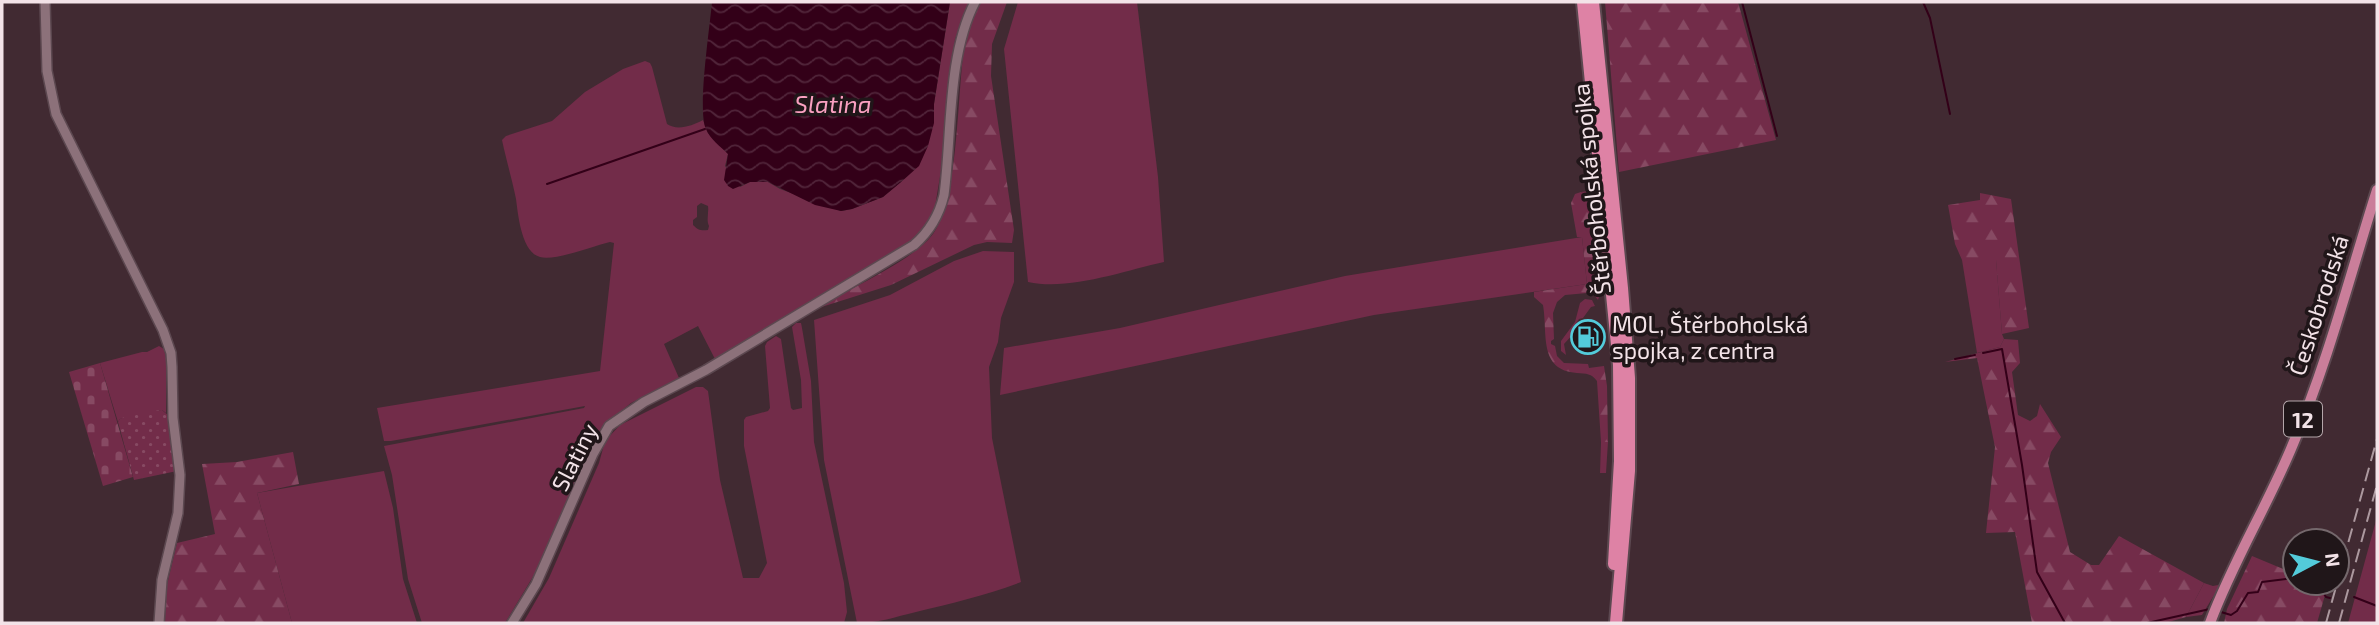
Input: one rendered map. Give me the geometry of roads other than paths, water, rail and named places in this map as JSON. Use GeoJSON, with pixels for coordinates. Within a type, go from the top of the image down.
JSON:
{"type":"FeatureCollection","features":[{"type":"Feature","properties":{"kind":"highway","name":"Štěrboholská spojka"},"geometry":{"type":"LineString","coordinates":[[1583,2],[1620,389],[1618,493],[1608,623]]}},
{"type":"Feature","properties":{"kind":"highway","name":"Štěrboholská spojka"},"geometry":{"type":"LineString","coordinates":[[1593,2],[1630,386],[1629,471],[1616,623]]}},
{"type":"Feature","properties":{"kind":"main road","name":"Českobrodská"},"geometry":{"type":"LineString","coordinates":[[2210,623],[2301,425],[2377,190]]}},
{"type":"Feature","properties":{"kind":"street"},"geometry":{"type":"LineString","coordinates":[[45,2],[47,71],[56,114],[163,330],[171,353],[173,418],[180,475],[178,513],[164,565],[159,623]]}},
{"type":"Feature","properties":{"kind":"street","name":"Slatiny"},"geometry":{"type":"LineString","coordinates":[[512,623],[537,584],[593,454],[609,426],[644,402],[706,370],[914,245],[932,227],[944,195],[958,52],[967,18],[975,2]]}},
{"type":"Feature","properties":{"kind":"water","name":"Slatina"},"geometry":{"type":"Polygon","coordinates":[[[712,2],[950,2],[934,104],[934,123],[919,166],[883,197],[841,211],[815,205],[768,182],[750,182],[733,189],[728,186],[724,180],[728,154],[710,136],[704,119],[703,87],[712,2]]]}},
{"type":"Feature","properties":{"kind":"waterway"},"geometry":{"type":"LineString","coordinates":[[1742,2],[1777,136]]}},
{"type":"Feature","properties":{"kind":"waterway"},"geometry":{"type":"LineString","coordinates":[[1923,2],[1930,18],[1950,114]]}},
{"type":"Feature","properties":{"kind":"waterway"},"geometry":{"type":"LineString","coordinates":[[547,184],[705,129]]}},
{"type":"Feature","properties":{"kind":"waterway"},"geometry":{"type":"LineString","coordinates":[[1983,353],[2002,349],[2037,572],[2065,623]]}},
{"type":"Feature","properties":{"kind":"waterway"},"geometry":{"type":"LineString","coordinates":[[1955,359],[1975,355]]}},
{"type":"Feature","properties":{"kind":"waterway"},"geometry":{"type":"LineString","coordinates":[[2221,612],[2231,615],[2237,611],[2248,593],[2258,592],[2262,582],[2281,580]]}},
{"type":"Feature","properties":{"kind":"waterway"},"geometry":{"type":"LineString","coordinates":[[2326,597],[2330,598]]}},
{"type":"Feature","properties":{"kind":"waterway"},"geometry":{"type":"LineString","coordinates":[[2354,597],[2377,606]]}},
{"type":"Feature","properties":{"kind":"waterway"},"geometry":{"type":"LineString","coordinates":[[2147,623],[2210,609]]}},
{"type":"Feature","properties":{"kind":"railway"},"geometry":{"type":"LineString","coordinates":[[2326,623],[2377,439]]}},
{"type":"Feature","properties":{"kind":"railway"},"geometry":{"type":"LineString","coordinates":[[2339,623],[2377,485]]}},
{"type":"Feature","properties":{"kind":"place","name":"MOL, Štěrboholská spojka, z centra"},"geometry":{"type":"Point","coordinates":[1588,337]}}]}
